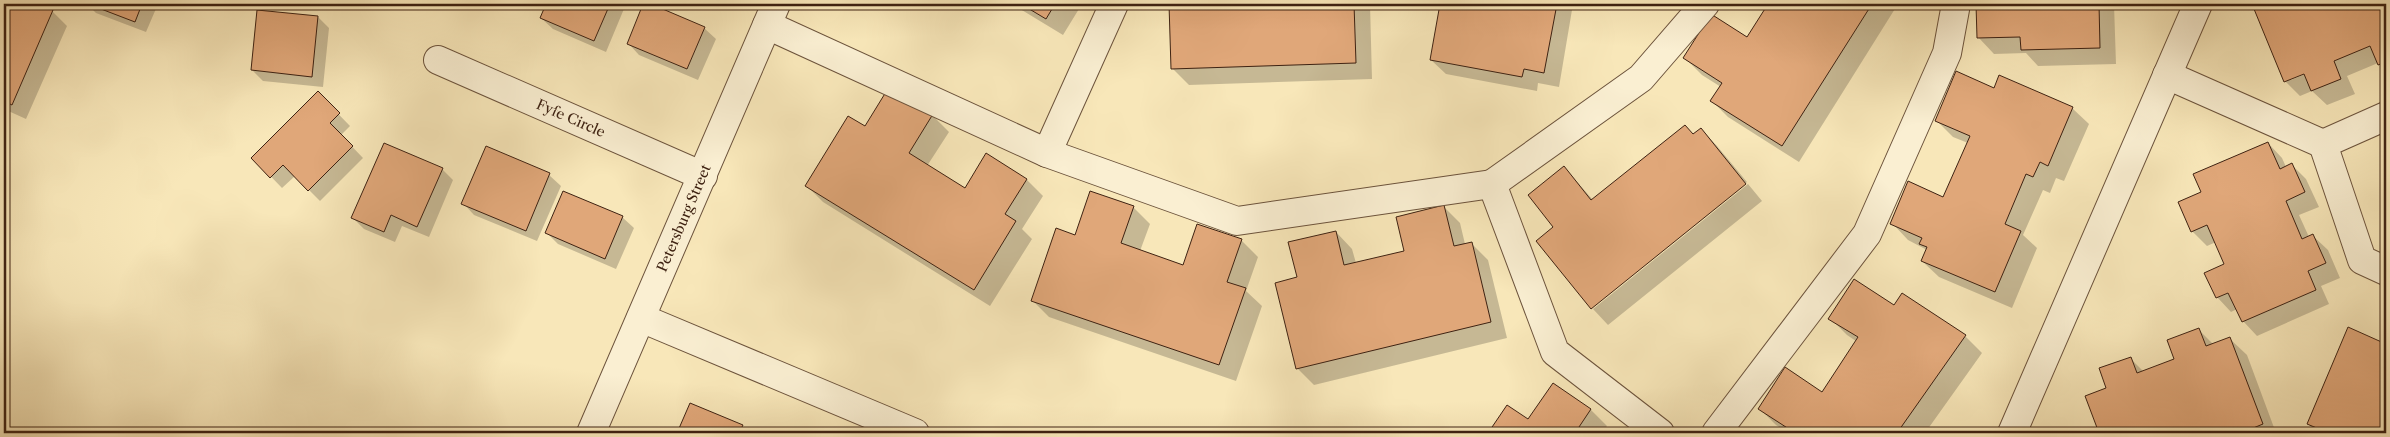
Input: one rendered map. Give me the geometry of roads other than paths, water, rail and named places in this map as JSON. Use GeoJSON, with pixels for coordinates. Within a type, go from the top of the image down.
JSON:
{"type":"FeatureCollection","features":[{"type":"Feature","properties":{"kind":"street"},"geometry":{"type":"LineString","coordinates":[[1048,152],[1114,4]]}},
{"type":"Feature","properties":{"kind":"street"},"geometry":{"type":"LineString","coordinates":[[771,15],[1048,152],[1237,221],[1492,184],[1641,78],[1705,4]]}},
{"type":"Feature","properties":{"kind":"street"},"geometry":{"type":"LineString","coordinates":[[1716,433],[1867,234],[1947,52],[1956,4]]}},
{"type":"Feature","properties":{"kind":"street"},"geometry":{"type":"LineString","coordinates":[[2012,433],[2198,4]]}},
{"type":"Feature","properties":{"kind":"street","name":"Petersburg Street"},"geometry":{"type":"LineString","coordinates":[[592,433],[771,15]]}},
{"type":"Feature","properties":{"kind":"street","name":"Fyfe Circle"},"geometry":{"type":"LineString","coordinates":[[438,60],[702,176]]}},
{"type":"Feature","properties":{"kind":"street"},"geometry":{"type":"LineString","coordinates":[[2167,75],[2323,144],[2362,260],[2386,271]]}},
{"type":"Feature","properties":{"kind":"street"},"geometry":{"type":"LineString","coordinates":[[2323,144],[2386,116]]}},
{"type":"Feature","properties":{"kind":"street"},"geometry":{"type":"LineString","coordinates":[[1492,184],[1555,352],[1660,433]]}},
{"type":"Feature","properties":{"kind":"street"},"geometry":{"type":"LineString","coordinates":[[641,318],[915,433]]}}]}
